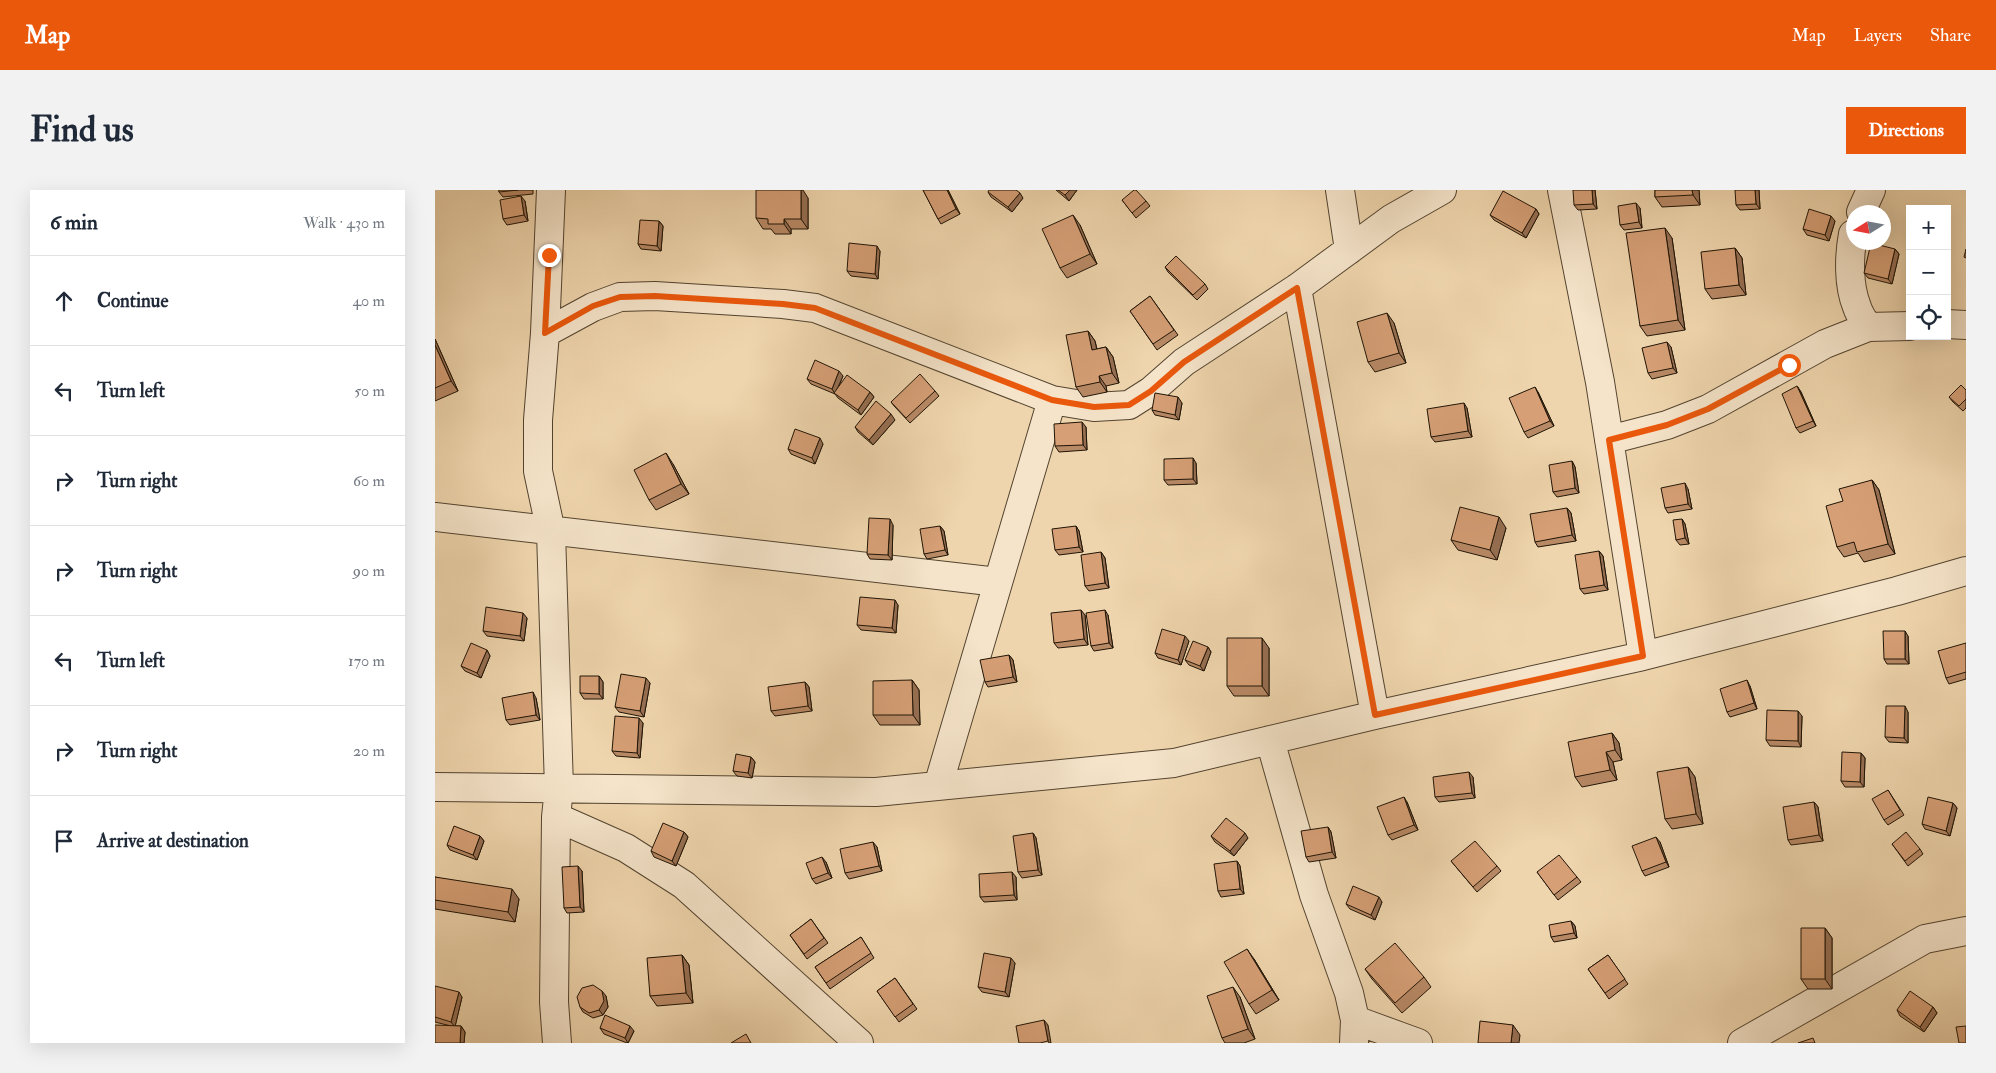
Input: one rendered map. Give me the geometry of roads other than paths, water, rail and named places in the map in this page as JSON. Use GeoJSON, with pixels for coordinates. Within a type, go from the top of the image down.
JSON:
{"type":"FeatureCollection","features":[{"type":"Feature","properties":{"kind":"street"},"geometry":{"type":"LineString","coordinates":[[551,190],[545,333],[538,420],[538,471],[551,532],[559,788],[556,818],[555,1002],[557,1043]]}},
{"type":"Feature","properties":{"kind":"street"},"geometry":{"type":"LineString","coordinates":[[1340,190],[1349,250]]}},
{"type":"Feature","properties":{"kind":"street"},"geometry":{"type":"LineString","coordinates":[[545,333],[593,306],[620,297],[655,296],[783,304],[815,308],[1052,400],[1094,407],[1129,405],[1151,391],[1184,362],[1297,288],[1391,219],[1442,190]]}},
{"type":"Feature","properties":{"kind":"street"},"geometry":{"type":"LineString","coordinates":[[1562,190],[1600,382],[1643,656]]}},
{"type":"Feature","properties":{"kind":"street"},"geometry":{"type":"LineString","coordinates":[[1864,205],[1871,190]]}},
{"type":"Feature","properties":{"kind":"street"},"geometry":{"type":"LineString","coordinates":[[1850,250],[1852,289],[1857,307],[1868,327]]}},
{"type":"Feature","properties":{"kind":"street"},"geometry":{"type":"LineString","coordinates":[[1297,288],[1375,715]]}},
{"type":"Feature","properties":{"kind":"street"},"geometry":{"type":"LineString","coordinates":[[1951,324],[1966,325]]}},
{"type":"Feature","properties":{"kind":"street"},"geometry":{"type":"LineString","coordinates":[[1609,440],[1667,425],[1708,409],[1825,344],[1868,327],[1906,326]]}},
{"type":"Feature","properties":{"kind":"street"},"geometry":{"type":"LineString","coordinates":[[938,786],[1052,400]]}},
{"type":"Feature","properties":{"kind":"street"},"geometry":{"type":"LineString","coordinates":[[435,518],[998,582]]}},
{"type":"Feature","properties":{"kind":"street"},"geometry":{"type":"LineString","coordinates":[[435,787],[876,792],[1174,763],[1375,715],[1643,656],[1897,591],[1966,571]]}},
{"type":"Feature","properties":{"kind":"street"},"geometry":{"type":"LineString","coordinates":[[1270,740],[1314,895],[1349,993],[1354,1032],[1418,1043]]}},
{"type":"Feature","properties":{"kind":"street"},"geometry":{"type":"LineString","coordinates":[[556,818],[626,848],[684,885],[859,1043]]}},
{"type":"Feature","properties":{"kind":"street"},"geometry":{"type":"LineString","coordinates":[[1742,1043],[1925,939],[1966,931]]}}]}
